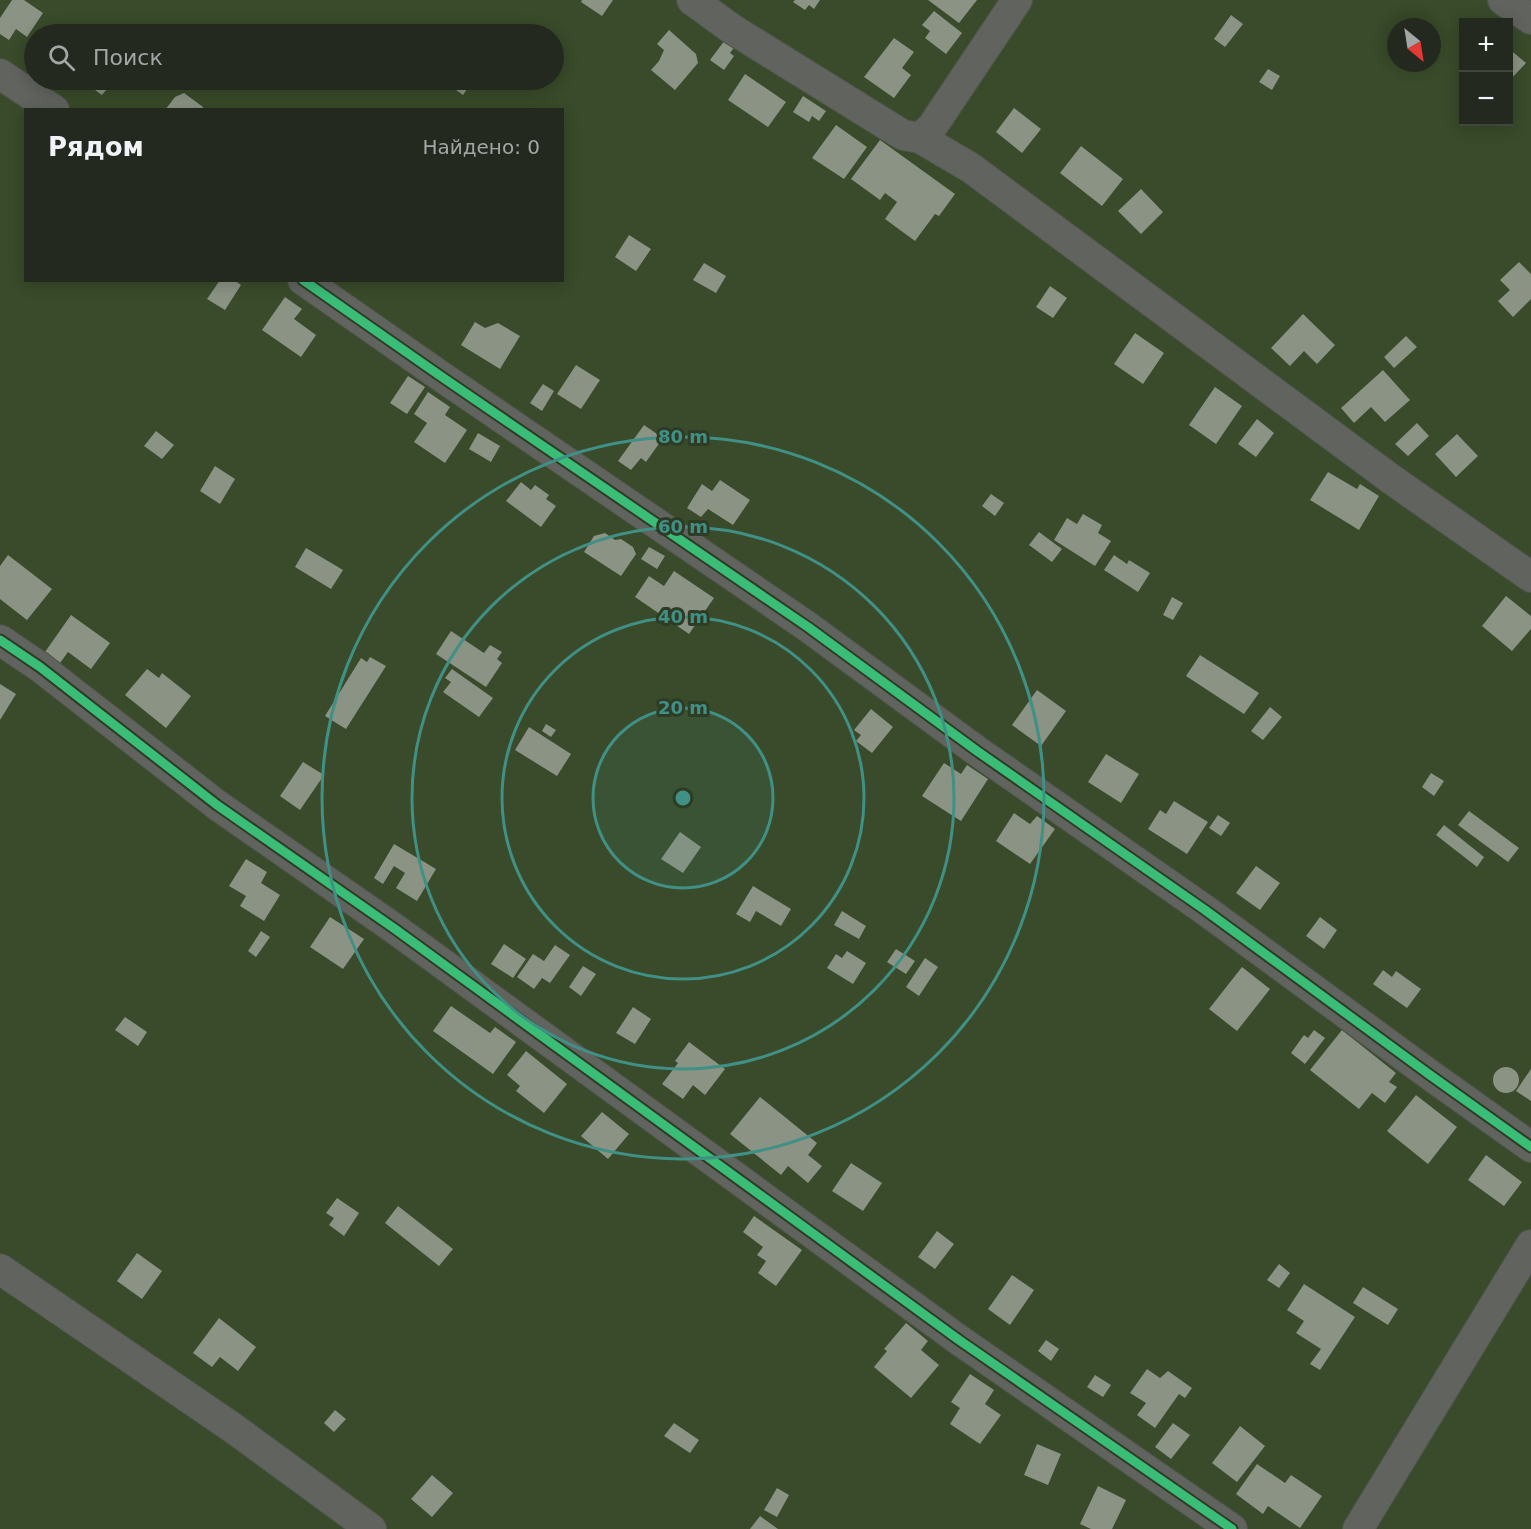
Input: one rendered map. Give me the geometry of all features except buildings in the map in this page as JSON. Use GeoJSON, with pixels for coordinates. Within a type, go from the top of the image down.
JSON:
{"type":"FeatureCollection","features":[{"type":"Feature","properties":{"kind":"street"},"geometry":{"type":"LineString","coordinates":[[692,0],[732,29],[903,135],[920,138],[971,168],[1391,479],[1531,577]]}},
{"type":"Feature","properties":{"kind":"street"},"geometry":{"type":"LineString","coordinates":[[920,138],[932,127],[1017,0]]}},
{"type":"Feature","properties":{"kind":"street"},"geometry":{"type":"LineString","coordinates":[[1503,0],[1531,19]]}},
{"type":"Feature","properties":{"kind":"street"},"geometry":{"type":"LineString","coordinates":[[0,74],[51,108]]}},
{"type":"Feature","properties":{"kind":"street"},"geometry":{"type":"LineString","coordinates":[[306,282],[808,627],[977,751],[1205,910],[1531,1147]]}},
{"type":"Feature","properties":{"kind":"street"},"geometry":{"type":"LineString","coordinates":[[0,640],[40,667],[217,806],[395,929],[959,1340],[1232,1529]]}},
{"type":"Feature","properties":{"kind":"street"},"geometry":{"type":"LineString","coordinates":[[1358,1529],[1531,1245]]}},
{"type":"Feature","properties":{"kind":"street"},"geometry":{"type":"LineString","coordinates":[[0,1269],[233,1428],[371,1529]]}},
{"type":"Feature","properties":{"kind":"green space"},"geometry":{"type":"Polygon","coordinates":[[[0,0],[1531,0],[1531,1529],[0,1529],[0,0]]]}},
{"type":"Feature","properties":{"kind":"cycle path"},"geometry":{"type":"LineString","coordinates":[[306,282],[808,627],[977,751],[1205,910],[1531,1147]]}},
{"type":"Feature","properties":{"kind":"cycle path"},"geometry":{"type":"LineString","coordinates":[[0,640],[40,667],[217,805],[395,929],[959,1340],[1232,1529]]}}]}
